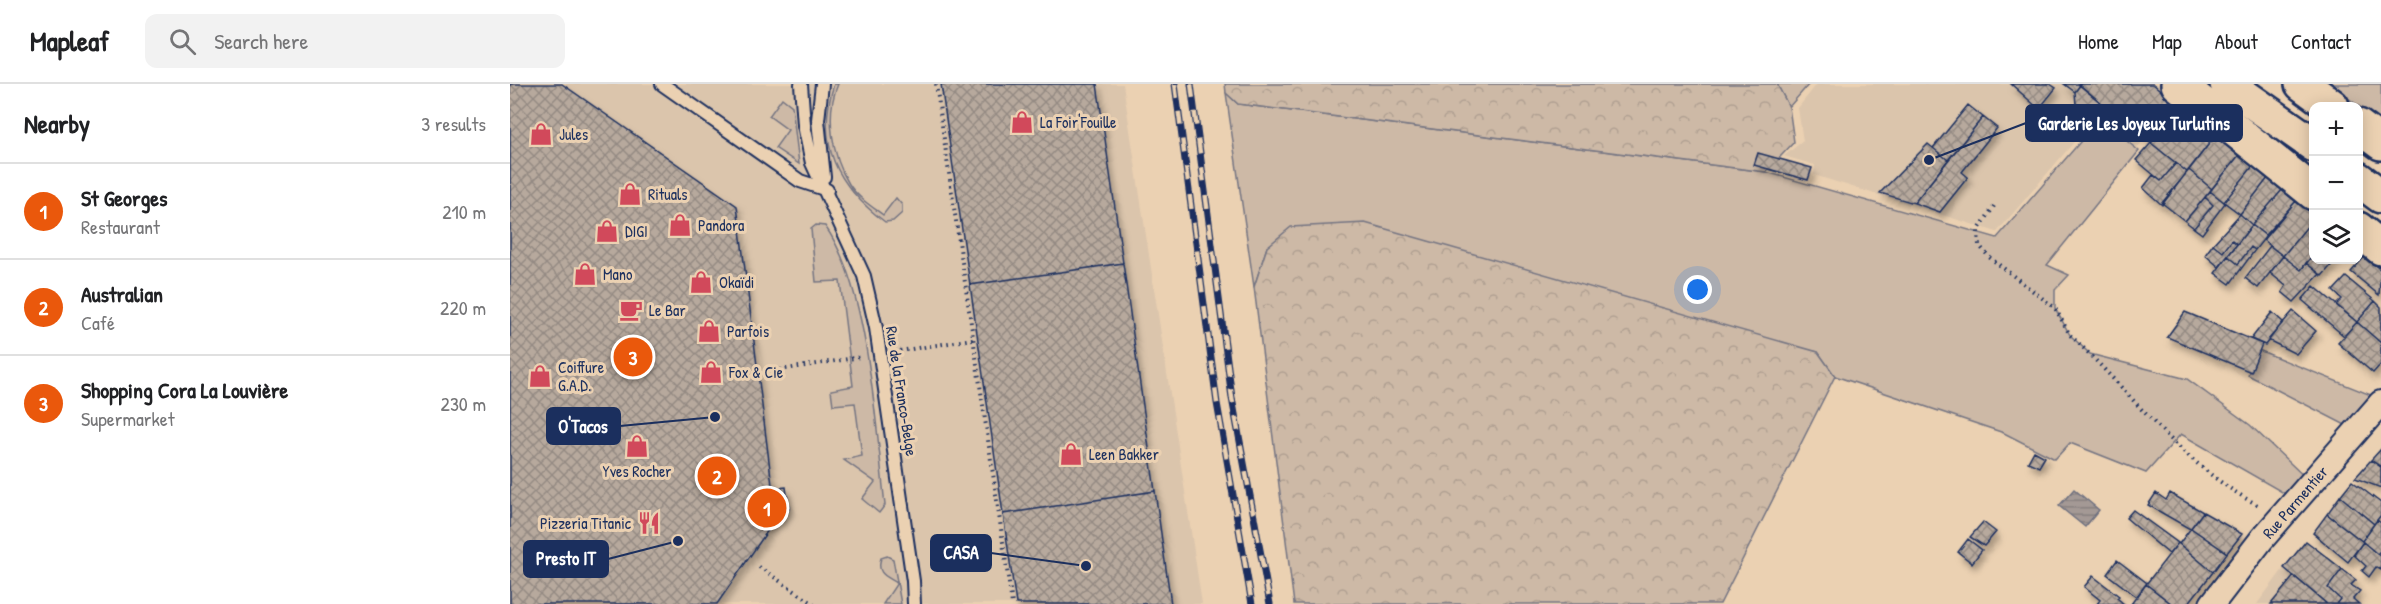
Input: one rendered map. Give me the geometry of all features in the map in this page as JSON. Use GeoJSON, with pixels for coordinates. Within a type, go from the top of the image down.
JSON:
{"type":"FeatureCollection","features":[{"type":"Feature","properties":{"kind":"main road"},"geometry":{"type":"LineString","coordinates":[[2178,84],[2309,190]]}},
{"type":"Feature","properties":{"kind":"main road"},"geometry":{"type":"LineString","coordinates":[[2227,84],[2309,142]]}},
{"type":"Feature","properties":{"kind":"main road"},"geometry":{"type":"LineString","coordinates":[[2302,84],[2327,102]]}},
{"type":"Feature","properties":{"kind":"main road"},"geometry":{"type":"LineString","coordinates":[[2363,130],[2381,143]]}},
{"type":"Feature","properties":{"kind":"main road"},"geometry":{"type":"LineString","coordinates":[[2363,183],[2381,196]]}},
{"type":"Feature","properties":{"kind":"main road"},"geometry":{"type":"LineString","coordinates":[[2363,234],[2381,248]]}},
{"type":"Feature","properties":{"kind":"street","name":"Rue Parmentier"},"geometry":{"type":"LineString","coordinates":[[2212,604],[2281,517],[2381,403]]}},
{"type":"Feature","properties":{"kind":"lane"},"geometry":{"type":"LineString","coordinates":[[662,84],[800,181],[827,190]]}},
{"type":"Feature","properties":{"kind":"lane","name":"Rue de la Franco-Belge"},"geometry":{"type":"LineString","coordinates":[[801,84],[804,125],[812,163],[827,190],[864,276],[876,328],[913,581],[914,604]]}},
{"type":"Feature","properties":{"kind":"lane","name":"Rue de la Franco-Belge"},"geometry":{"type":"LineString","coordinates":[[822,84],[818,120],[827,190]]}},
{"type":"Feature","properties":{"kind":"path"},"geometry":{"type":"LineString","coordinates":[[936,84],[1012,604]]}},
{"type":"Feature","properties":{"kind":"path"},"geometry":{"type":"LineString","coordinates":[[1994,206],[1978,231],[1979,245],[1989,257],[2055,308],[2070,335],[2205,472],[2234,493],[2281,517]]}},
{"type":"Feature","properties":{"kind":"path"},"geometry":{"type":"LineString","coordinates":[[759,567],[814,604]]}},
{"type":"Feature","properties":{"kind":"shaded area"},"geometry":{"type":"Polygon","coordinates":[[[510,84],[1123,84],[1202,604],[510,604],[510,84]]]}},
{"type":"Feature","properties":{"kind":"shaded area"},"geometry":{"type":"Polygon","coordinates":[[[1817,84],[2162,84],[2178,97],[2134,152],[2092,121],[1997,232],[1814,175],[1815,165],[1784,156],[1803,141],[1798,108],[1817,84]]]}},
{"type":"Feature","properties":{"kind":"shaded area"},"geometry":{"type":"Polygon","coordinates":[[[2074,489],[2099,510],[2085,527],[2059,506],[2074,489]]]}},
{"type":"Feature","properties":{"kind":"shaded area"},"geometry":{"type":"Polygon","coordinates":[[[2284,568],[2328,604],[2257,604],[2284,568]]]}},
{"type":"Feature","properties":{"kind":"green space"},"geometry":{"type":"Polygon","coordinates":[[[834,84],[838,84],[832,108],[832,135],[843,173],[856,193],[883,215],[896,198],[902,205],[902,213],[893,221],[885,222],[854,194],[834,162],[827,126],[834,84]]]}},
{"type":"Feature","properties":{"kind":"green space"},"geometry":{"type":"Polygon","coordinates":[[[1225,84],[1777,84],[1789,107],[1794,142],[1766,172],[1238,104],[1226,93],[1225,84]]]}},
{"type":"Feature","properties":{"kind":"green space"},"geometry":{"type":"Polygon","coordinates":[[[1777,84],[1809,84],[1789,107],[1777,84]]]}},
{"type":"Feature","properties":{"kind":"green space"},"geometry":{"type":"Polygon","coordinates":[[[2329,84],[2381,84],[2381,123],[2363,109],[2363,102],[2353,102],[2329,84]]]}},
{"type":"Feature","properties":{"kind":"green space"},"geometry":{"type":"Polygon","coordinates":[[[1226,93],[1238,104],[1766,172],[1997,238],[2100,119],[2139,151],[2047,265],[2069,275],[2055,290],[2055,308],[2070,335],[2090,354],[2187,379],[2250,425],[2311,483],[2296,500],[2181,434],[2146,473],[2070,443],[2055,459],[2004,433],[1835,376],[1818,352],[1267,247],[1254,287],[1226,93]]]}},
{"type":"Feature","properties":{"kind":"green space"},"geometry":{"type":"Polygon","coordinates":[[[782,98],[792,106],[799,164],[775,148],[788,130],[769,116],[782,98]]]}},
{"type":"Feature","properties":{"kind":"green space"},"geometry":{"type":"Polygon","coordinates":[[[1365,223],[1818,352],[1835,376],[1720,604],[1294,604],[1254,287],[1267,247],[1291,227],[1365,223]]]}},
{"type":"Feature","properties":{"kind":"green space"},"geometry":{"type":"Polygon","coordinates":[[[816,225],[825,226],[840,252],[852,285],[861,321],[874,399],[885,505],[879,513],[862,499],[875,482],[844,460],[862,456],[855,403],[833,405],[831,390],[853,386],[840,281],[816,282],[811,229],[816,225]]]}},
{"type":"Feature","properties":{"kind":"green space"},"geometry":{"type":"Polygon","coordinates":[[[2256,349],[2381,399],[2357,431],[2248,375],[2256,349]]]}},
{"type":"Feature","properties":{"kind":"green space"},"geometry":{"type":"Polygon","coordinates":[[[887,556],[893,559],[901,604],[883,604],[897,583],[881,571],[881,558],[887,556]]]}},
{"type":"Feature","properties":{"kind":"building"},"geometry":{"type":"Polygon","coordinates":[[[510,84],[562,84],[737,206],[772,485],[777,488],[786,487],[789,509],[781,520],[777,517],[717,604],[510,604],[510,84]]]}},
{"type":"Feature","properties":{"kind":"building"},"geometry":{"type":"Polygon","coordinates":[[[941,84],[1097,84],[1123,263],[970,285],[941,84]]]}},
{"type":"Feature","properties":{"kind":"building"},"geometry":{"type":"Polygon","coordinates":[[[2011,84],[2050,84],[2056,88],[2039,109],[2011,84]]]}},
{"type":"Feature","properties":{"kind":"building"},"geometry":{"type":"Polygon","coordinates":[[[2064,84],[2078,84],[2080,85],[2075,92],[2064,84]]]}},
{"type":"Feature","properties":{"kind":"building"},"geometry":{"type":"Polygon","coordinates":[[[2078,84],[2153,84],[2182,108],[2151,143],[2137,131],[2133,137],[2119,125],[2123,121],[2078,84]]]}},
{"type":"Feature","properties":{"kind":"building"},"geometry":{"type":"Polygon","coordinates":[[[2080,85],[2111,111],[2100,124],[2076,105],[2075,92],[2080,85]]]}},
{"type":"Feature","properties":{"kind":"building"},"geometry":{"type":"Polygon","coordinates":[[[1968,105],[1983,117],[1948,160],[1933,148],[1968,105]]]}},
{"type":"Feature","properties":{"kind":"building"},"geometry":{"type":"Polygon","coordinates":[[[2182,108],[2215,136],[2187,172],[2151,143],[2182,108]]]}},
{"type":"Feature","properties":{"kind":"building"},"geometry":{"type":"Polygon","coordinates":[[[1983,117],[1997,128],[1962,172],[1968,177],[1940,212],[1914,203],[1983,117]]]}},
{"type":"Feature","properties":{"kind":"building"},"geometry":{"type":"Polygon","coordinates":[[[2215,136],[2239,155],[2212,189],[2189,170],[2215,136]]]}},
{"type":"Feature","properties":{"kind":"building"},"geometry":{"type":"Polygon","coordinates":[[[2151,143],[2176,163],[2161,181],[2136,160],[2151,143]]]}},
{"type":"Feature","properties":{"kind":"building"},"geometry":{"type":"Polygon","coordinates":[[[1928,144],[1948,160],[1914,203],[1880,193],[1928,144]]]}},
{"type":"Feature","properties":{"kind":"building"},"geometry":{"type":"Polygon","coordinates":[[[1758,153],[1812,168],[1808,180],[1754,165],[1758,153]]]}},
{"type":"Feature","properties":{"kind":"building"},"geometry":{"type":"Polygon","coordinates":[[[2239,155],[2253,166],[2224,202],[2210,191],[2239,155]]]}},
{"type":"Feature","properties":{"kind":"building"},"geometry":{"type":"Polygon","coordinates":[[[2176,163],[2187,172],[2162,205],[2143,188],[2153,175],[2161,181],[2176,163]]]}},
{"type":"Feature","properties":{"kind":"building"},"geometry":{"type":"Polygon","coordinates":[[[2253,166],[2268,178],[2240,214],[2224,202],[2253,166]]]}},
{"type":"Feature","properties":{"kind":"building"},"geometry":{"type":"Polygon","coordinates":[[[2189,170],[2212,189],[2185,221],[2162,203],[2189,170]]]}},
{"type":"Feature","properties":{"kind":"building"},"geometry":{"type":"Polygon","coordinates":[[[2268,178],[2282,190],[2252,225],[2240,214],[2268,178]]]}},
{"type":"Feature","properties":{"kind":"building"},"geometry":{"type":"Polygon","coordinates":[[[2282,190],[2296,201],[2265,235],[2252,225],[2282,190]]]}},
{"type":"Feature","properties":{"kind":"building"},"geometry":{"type":"Polygon","coordinates":[[[2210,191],[2225,203],[2202,234],[2194,228],[2213,205],[2205,197],[2210,191]]]}},
{"type":"Feature","properties":{"kind":"building"},"geometry":{"type":"Polygon","coordinates":[[[2205,197],[2213,205],[2194,228],[2185,221],[2205,197]]]}},
{"type":"Feature","properties":{"kind":"building"},"geometry":{"type":"Polygon","coordinates":[[[2296,201],[2309,211],[2309,224],[2283,256],[2263,240],[2296,201]]]}},
{"type":"Feature","properties":{"kind":"building"},"geometry":{"type":"Polygon","coordinates":[[[2240,214],[2252,225],[2237,244],[2232,240],[2223,252],[2213,244],[2240,214]]]}},
{"type":"Feature","properties":{"kind":"building"},"geometry":{"type":"Polygon","coordinates":[[[2309,224],[2309,260],[2301,270],[2283,256],[2309,224]]]}},
{"type":"Feature","properties":{"kind":"building"},"geometry":{"type":"Polygon","coordinates":[[[2252,225],[2266,236],[2255,250],[2251,247],[2238,264],[2228,256],[2252,225]]]}},
{"type":"Feature","properties":{"kind":"building"},"geometry":{"type":"Polygon","coordinates":[[[2232,240],[2237,244],[2219,267],[2205,255],[2213,244],[2223,252],[2232,240]]]}},
{"type":"Feature","properties":{"kind":"building"},"geometry":{"type":"Polygon","coordinates":[[[2270,246],[2283,256],[2258,288],[2245,278],[2270,246]]]}},
{"type":"Feature","properties":{"kind":"building"},"geometry":{"type":"Polygon","coordinates":[[[2251,247],[2255,250],[2230,284],[2215,273],[2228,256],[2238,264],[2251,247]]]}},
{"type":"Feature","properties":{"kind":"building"},"geometry":{"type":"Polygon","coordinates":[[[2283,256],[2301,270],[2306,263],[2320,274],[2294,302],[2282,292],[2286,286],[2270,273],[2283,256]]]}},
{"type":"Feature","properties":{"kind":"building"},"geometry":{"type":"Polygon","coordinates":[[[2363,258],[2381,270],[2379,295],[2351,272],[2358,264],[2363,264],[2363,258]]]}},
{"type":"Feature","properties":{"kind":"building"},"geometry":{"type":"Polygon","coordinates":[[[2309,260],[2309,264],[2332,264],[2322,276],[2306,263],[2309,260]]]}},
{"type":"Feature","properties":{"kind":"building"},"geometry":{"type":"Polygon","coordinates":[[[1123,263],[1155,491],[1003,514],[970,285],[1123,263]]]}},
{"type":"Feature","properties":{"kind":"building"},"geometry":{"type":"Polygon","coordinates":[[[2346,277],[2375,301],[2357,322],[2336,305],[2342,299],[2333,291],[2346,277]]]}},
{"type":"Feature","properties":{"kind":"building"},"geometry":{"type":"Polygon","coordinates":[[[2314,286],[2357,322],[2344,336],[2302,300],[2314,286]]]}},
{"type":"Feature","properties":{"kind":"building"},"geometry":{"type":"Polygon","coordinates":[[[2375,301],[2381,307],[2381,343],[2357,322],[2375,301]]]}},
{"type":"Feature","properties":{"kind":"building"},"geometry":{"type":"Polygon","coordinates":[[[2293,311],[2316,331],[2296,354],[2268,340],[2293,311]]]}},
{"type":"Feature","properties":{"kind":"building"},"geometry":{"type":"Polygon","coordinates":[[[2185,312],[2262,344],[2251,372],[2167,337],[2185,312]]]}},
{"type":"Feature","properties":{"kind":"building"},"geometry":{"type":"Polygon","coordinates":[[[2272,312],[2283,322],[2265,345],[2251,339],[2272,312]]]}},
{"type":"Feature","properties":{"kind":"building"},"geometry":{"type":"Polygon","coordinates":[[[2357,322],[2381,343],[2381,364],[2373,373],[2338,343],[2357,322]]]}},
{"type":"Feature","properties":{"kind":"building"},"geometry":{"type":"Polygon","coordinates":[[[2381,449],[2381,467],[2371,460],[2381,449]]]}},
{"type":"Feature","properties":{"kind":"building"},"geometry":{"type":"Polygon","coordinates":[[[2034,451],[2045,457],[2039,467],[2028,462],[2034,451]]]}},
{"type":"Feature","properties":{"kind":"building"},"geometry":{"type":"Polygon","coordinates":[[[2371,460],[2381,467],[2381,488],[2355,478],[2371,460]]]}},
{"type":"Feature","properties":{"kind":"building"},"geometry":{"type":"Polygon","coordinates":[[[2352,481],[2381,503],[2381,515],[2374,524],[2340,496],[2352,481]]]}},
{"type":"Feature","properties":{"kind":"building"},"geometry":{"type":"Polygon","coordinates":[[[1155,491],[1171,604],[1016,604],[1003,514],[1155,491]]]}},
{"type":"Feature","properties":{"kind":"building"},"geometry":{"type":"Polygon","coordinates":[[[2156,493],[2166,500],[2170,493],[2203,512],[2190,529],[2148,505],[2156,493]]]}},
{"type":"Feature","properties":{"kind":"building"},"geometry":{"type":"Polygon","coordinates":[[[2340,496],[2374,524],[2362,541],[2327,514],[2340,496]]]}},
{"type":"Feature","properties":{"kind":"building"},"geometry":{"type":"Polygon","coordinates":[[[2133,510],[2178,543],[2169,554],[2126,518],[2133,510]]]}},
{"type":"Feature","properties":{"kind":"building"},"geometry":{"type":"Polygon","coordinates":[[[2203,512],[2242,534],[2227,553],[2191,528],[2203,512]]]}},
{"type":"Feature","properties":{"kind":"building"},"geometry":{"type":"Polygon","coordinates":[[[2327,514],[2363,542],[2348,562],[2313,533],[2327,514]]]}},
{"type":"Feature","properties":{"kind":"building"},"geometry":{"type":"Polygon","coordinates":[[[2377,520],[2381,523],[2381,550],[2377,554],[2362,541],[2377,520]]]}},
{"type":"Feature","properties":{"kind":"building"},"geometry":{"type":"Polygon","coordinates":[[[1983,522],[1996,532],[1984,546],[1970,537],[1983,522]]]}},
{"type":"Feature","properties":{"kind":"building"},"geometry":{"type":"Polygon","coordinates":[[[2191,528],[2227,553],[2213,572],[2179,544],[2191,528]]]}},
{"type":"Feature","properties":{"kind":"building"},"geometry":{"type":"Polygon","coordinates":[[[1968,539],[1982,550],[1972,563],[1958,552],[1968,539]]]}},
{"type":"Feature","properties":{"kind":"building"},"geometry":{"type":"Polygon","coordinates":[[[2306,541],[2342,569],[2328,588],[2340,599],[2336,604],[2327,604],[2284,568],[2306,541]]]}},
{"type":"Feature","properties":{"kind":"building"},"geometry":{"type":"Polygon","coordinates":[[[2363,542],[2381,557],[2381,570],[2376,567],[2369,577],[2362,571],[2366,566],[2354,555],[2363,542]]]}},
{"type":"Feature","properties":{"kind":"building"},"geometry":{"type":"Polygon","coordinates":[[[2178,543],[2213,572],[2188,604],[2172,604],[2146,584],[2178,543]]]}},
{"type":"Feature","properties":{"kind":"building"},"geometry":{"type":"Polygon","coordinates":[[[2117,560],[2147,583],[2137,597],[2107,574],[2117,560]]]}},
{"type":"Feature","properties":{"kind":"building"},"geometry":{"type":"Polygon","coordinates":[[[2342,569],[2356,580],[2351,585],[2360,591],[2353,599],[2359,604],[2336,604],[2340,599],[2328,588],[2342,569]]]}},
{"type":"Feature","properties":{"kind":"building"},"geometry":{"type":"Polygon","coordinates":[[[2093,576],[2119,596],[2117,598],[2124,604],[2097,604],[2100,600],[2084,587],[2093,576]]]}},
{"type":"Feature","properties":{"kind":"building"},"geometry":{"type":"Polygon","coordinates":[[[2294,576],[2327,604],[2271,604],[2294,576]]]}},
{"type":"Feature","properties":{"kind":"building"},"geometry":{"type":"Polygon","coordinates":[[[2146,584],[2172,604],[2131,604],[2146,584]]]}},
{"type":"Feature","properties":{"kind":"railway"},"geometry":{"type":"LineString","coordinates":[[1175,84],[1217,403],[1252,604]]}},
{"type":"Feature","properties":{"kind":"railway"},"geometry":{"type":"LineString","coordinates":[[1191,84],[1232,398],[1270,604]]}},
{"type":"Feature","properties":{"kind":"place","name":"La Foir'Fouille"},"geometry":{"type":"Point","coordinates":[1022,122]}},
{"type":"Feature","properties":{"kind":"place","name":"Jules"},"geometry":{"type":"Point","coordinates":[541,134]}},
{"type":"Feature","properties":{"kind":"place","name":"Garderie Les Joyeux Turlutins"},"geometry":{"type":"Point","coordinates":[1929,160]}},
{"type":"Feature","properties":{"kind":"place","name":"Rituals"},"geometry":{"type":"Point","coordinates":[630,194]}},
{"type":"Feature","properties":{"kind":"place","name":"Pandora"},"geometry":{"type":"Point","coordinates":[680,225]}},
{"type":"Feature","properties":{"kind":"place","name":"DIGI"},"geometry":{"type":"Point","coordinates":[607,231]}},
{"type":"Feature","properties":{"kind":"place","name":"Mano"},"geometry":{"type":"Point","coordinates":[585,274]}},
{"type":"Feature","properties":{"kind":"place","name":"Okaïdi"},"geometry":{"type":"Point","coordinates":[701,282]}},
{"type":"Feature","properties":{"kind":"place","name":"Le Bar"},"geometry":{"type":"Point","coordinates":[631,310]}},
{"type":"Feature","properties":{"kind":"place","name":"Parfois"},"geometry":{"type":"Point","coordinates":[709,331]}},
{"type":"Feature","properties":{"kind":"place","name":"Shopping Cora La Louvière"},"geometry":{"type":"Point","coordinates":[633,357]}},
{"type":"Feature","properties":{"kind":"place","name":"Fox & Cie"},"geometry":{"type":"Point","coordinates":[711,372]}},
{"type":"Feature","properties":{"kind":"place","name":"Coiffure G.A.D."},"geometry":{"type":"Point","coordinates":[540,376]}},
{"type":"Feature","properties":{"kind":"place","name":"O'Tacos"},"geometry":{"type":"Point","coordinates":[715,417]}},
{"type":"Feature","properties":{"kind":"place","name":"Yves Rocher"},"geometry":{"type":"Point","coordinates":[637,446]}},
{"type":"Feature","properties":{"kind":"place","name":"Leen Bakker"},"geometry":{"type":"Point","coordinates":[1071,454]}},
{"type":"Feature","properties":{"kind":"place","name":"Australian"},"geometry":{"type":"Point","coordinates":[717,476]}},
{"type":"Feature","properties":{"kind":"place","name":"St Georges"},"geometry":{"type":"Point","coordinates":[767,508]}},
{"type":"Feature","properties":{"kind":"place","name":"Pizzeria Titanic"},"geometry":{"type":"Point","coordinates":[649,523]}},
{"type":"Feature","properties":{"kind":"place","name":"Presto IT"},"geometry":{"type":"Point","coordinates":[678,541]}},
{"type":"Feature","properties":{"kind":"place","name":"CASA"},"geometry":{"type":"Point","coordinates":[1086,566]}}]}
